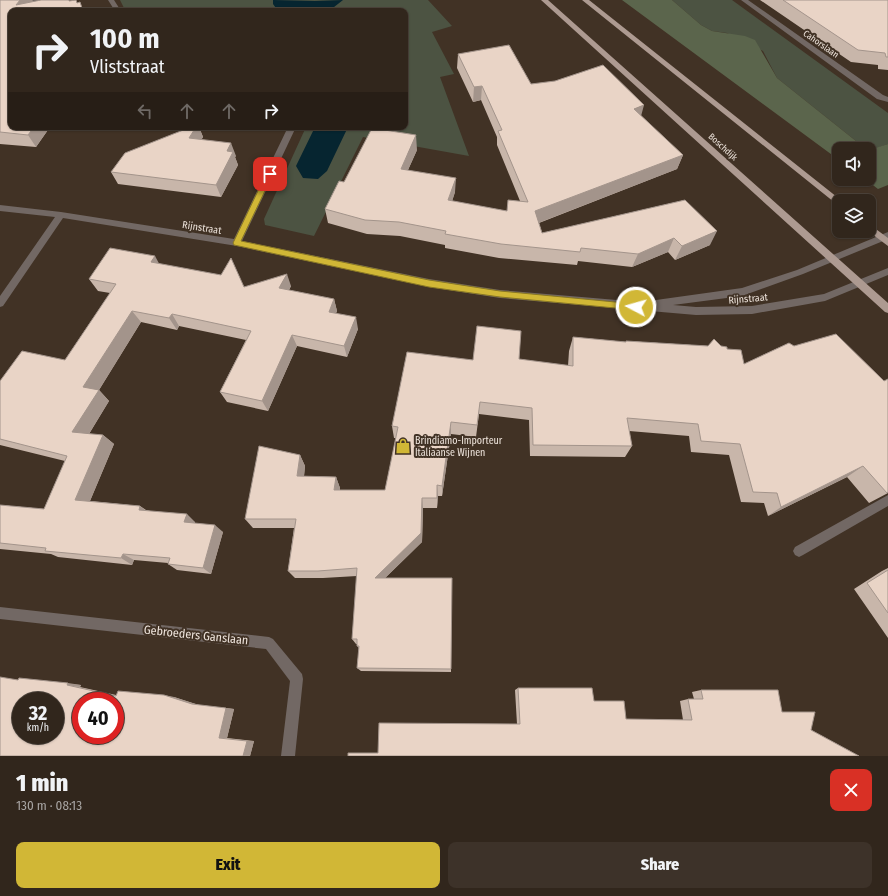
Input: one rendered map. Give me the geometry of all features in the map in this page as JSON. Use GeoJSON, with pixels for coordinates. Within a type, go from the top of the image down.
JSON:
{"type":"FeatureCollection","features":[{"type":"Feature","properties":{"kind":"main road","name":"Boschdijk"},"geometry":{"type":"LineString","coordinates":[[544,0],[888,309]]}},
{"type":"Feature","properties":{"kind":"main road"},"geometry":{"type":"LineString","coordinates":[[585,0],[832,197]]}},
{"type":"Feature","properties":{"kind":"main road"},"geometry":{"type":"LineString","coordinates":[[876,232],[886,239]]}},
{"type":"Feature","properties":{"kind":"street"},"geometry":{"type":"LineString","coordinates":[[0,1],[22,2],[34,0]]}},
{"type":"Feature","properties":{"kind":"street","name":"Cahorslaan"},"geometry":{"type":"LineString","coordinates":[[744,0],[880,97],[888,100]]}},
{"type":"Feature","properties":{"kind":"street"},"geometry":{"type":"LineString","coordinates":[[236,243],[291,130]]}},
{"type":"Feature","properties":{"kind":"street","name":"Rijnstraat"},"geometry":{"type":"LineString","coordinates":[[0,208],[61,215],[236,243],[429,283],[500,294],[636,307],[696,311],[752,310],[825,297],[888,271]]}},
{"type":"Feature","properties":{"kind":"street"},"geometry":{"type":"LineString","coordinates":[[0,303],[61,215]]}},
{"type":"Feature","properties":{"kind":"street","name":"Rijnstraat"},"geometry":{"type":"LineString","coordinates":[[636,307],[742,292],[800,272],[886,239]]}},
{"type":"Feature","properties":{"kind":"street"},"geometry":{"type":"LineString","coordinates":[[799,551],[888,500]]}},
{"type":"Feature","properties":{"kind":"street","name":"Gebroeders Ganslaan"},"geometry":{"type":"LineString","coordinates":[[0,613],[269,643],[297,679],[288,756]]}},
{"type":"Feature","properties":{"kind":"green space"},"geometry":{"type":"Polygon","coordinates":[[[120,0],[428,0],[452,26],[432,32],[454,74],[440,77],[469,156],[363,137],[314,236],[265,225],[264,219],[305,130],[408,130],[408,8],[124,8],[120,0]]]}},
{"type":"Feature","properties":{"kind":"green space"},"geometry":{"type":"Polygon","coordinates":[[[622,0],[672,0],[701,25],[712,31],[745,36],[755,40],[777,78],[857,142],[832,142],[832,155],[622,0]]]}},
{"type":"Feature","properties":{"kind":"green space"},"geometry":{"type":"Polygon","coordinates":[[[672,0],[732,0],[888,113],[888,144],[876,148],[876,142],[857,142],[777,78],[763,51],[727,33],[712,31],[701,25],[672,0]]]}},
{"type":"Feature","properties":{"kind":"green space"},"geometry":{"type":"Polygon","coordinates":[[[888,144],[888,185],[878,189],[874,186],[876,186],[876,148],[888,144]]]}},
{"type":"Feature","properties":{"kind":"water"},"geometry":{"type":"Polygon","coordinates":[[[273,0],[343,0],[333,8],[276,8],[273,4],[273,0]]]}},
{"type":"Feature","properties":{"kind":"water"},"geometry":{"type":"Polygon","coordinates":[[[314,130],[347,130],[327,171],[318,179],[303,178],[296,166],[314,130]]]}},
{"type":"Feature","properties":{"kind":"building"},"geometry":{"type":"Polygon","coordinates":[[[0,0],[20,0],[16,5],[41,0],[76,0],[77,3],[80,2],[82,8],[8,8],[8,130],[32,130],[28,135],[0,132],[0,0]]]}},
{"type":"Feature","properties":{"kind":"building"},"geometry":{"type":"Polygon","coordinates":[[[783,0],[888,0],[888,57],[886,57],[885,53],[858,50],[783,0]]]}},
{"type":"Feature","properties":{"kind":"building"},"geometry":{"type":"Polygon","coordinates":[[[509,45],[531,84],[555,81],[603,65],[644,105],[634,109],[683,155],[535,211],[542,233],[685,200],[717,231],[682,246],[674,238],[638,254],[581,248],[580,252],[501,244],[445,234],[446,231],[399,222],[365,220],[325,209],[339,181],[344,182],[371,130],[385,130],[416,135],[401,169],[456,178],[448,200],[507,211],[508,200],[528,202],[498,131],[502,130],[482,86],[474,87],[458,54],[509,45]]]}},
{"type":"Feature","properties":{"kind":"building"},"geometry":{"type":"Polygon","coordinates":[[[183,130],[194,130],[189,138],[231,143],[227,151],[233,152],[216,185],[111,172],[125,153],[183,130]]]}},
{"type":"Feature","properties":{"kind":"building"},"geometry":{"type":"Polygon","coordinates":[[[110,248],[155,256],[151,262],[221,275],[231,258],[244,287],[287,274],[279,288],[334,299],[329,312],[356,317],[344,346],[292,335],[262,401],[220,392],[251,331],[172,314],[169,318],[132,311],[83,387],[99,390],[72,432],[103,435],[75,500],[140,506],[139,510],[187,514],[184,522],[215,525],[203,568],[168,564],[170,558],[123,554],[121,558],[45,551],[46,548],[0,543],[0,505],[44,509],[67,456],[0,439],[0,381],[22,351],[65,360],[116,284],[89,279],[110,248]]]}},
{"type":"Feature","properties":{"kind":"building"},"geometry":{"type":"Polygon","coordinates":[[[477,326],[521,331],[519,359],[573,366],[573,337],[626,342],[708,346],[714,339],[721,346],[727,347],[727,349],[741,350],[744,364],[789,343],[794,346],[836,334],[884,381],[888,379],[888,492],[887,493],[863,466],[781,507],[777,493],[753,492],[740,444],[701,441],[698,424],[627,418],[632,446],[533,445],[532,408],[480,402],[477,425],[451,422],[442,486],[437,485],[437,498],[422,498],[421,533],[375,578],[452,578],[451,669],[357,668],[359,646],[357,646],[357,639],[352,639],[357,568],[318,571],[288,571],[296,519],[245,519],[259,446],[300,455],[297,476],[336,477],[334,490],[385,490],[398,427],[392,426],[407,352],[473,360],[477,326]]]}},
{"type":"Feature","properties":{"kind":"building"},"geometry":{"type":"Polygon","coordinates":[[[888,570],[888,613],[867,583],[888,570]]]}},
{"type":"Feature","properties":{"kind":"building"},"geometry":{"type":"Polygon","coordinates":[[[0,677],[18,680],[19,678],[68,683],[67,685],[98,692],[72,692],[72,744],[124,744],[124,692],[118,691],[164,695],[192,704],[226,708],[219,738],[247,741],[243,756],[0,756],[0,677]]]}},
{"type":"Feature","properties":{"kind":"building"},"geometry":{"type":"Polygon","coordinates":[[[518,688],[592,688],[594,701],[624,701],[626,719],[692,720],[688,699],[703,699],[701,690],[778,690],[782,712],[815,712],[811,730],[859,756],[348,756],[348,753],[378,753],[379,723],[520,724],[518,688]]]}},
{"type":"Feature","properties":{"kind":"place","name":"Brindiamo-Importeur Italiaanse Wijnen"},"geometry":{"type":"Point","coordinates":[403,446]}},
{"type":"Feature","properties":{"kind":"route"},"geometry":{"type":"LineString","coordinates":[[270,174],[236,243],[429,283],[500,294],[636,307]]}}]}
